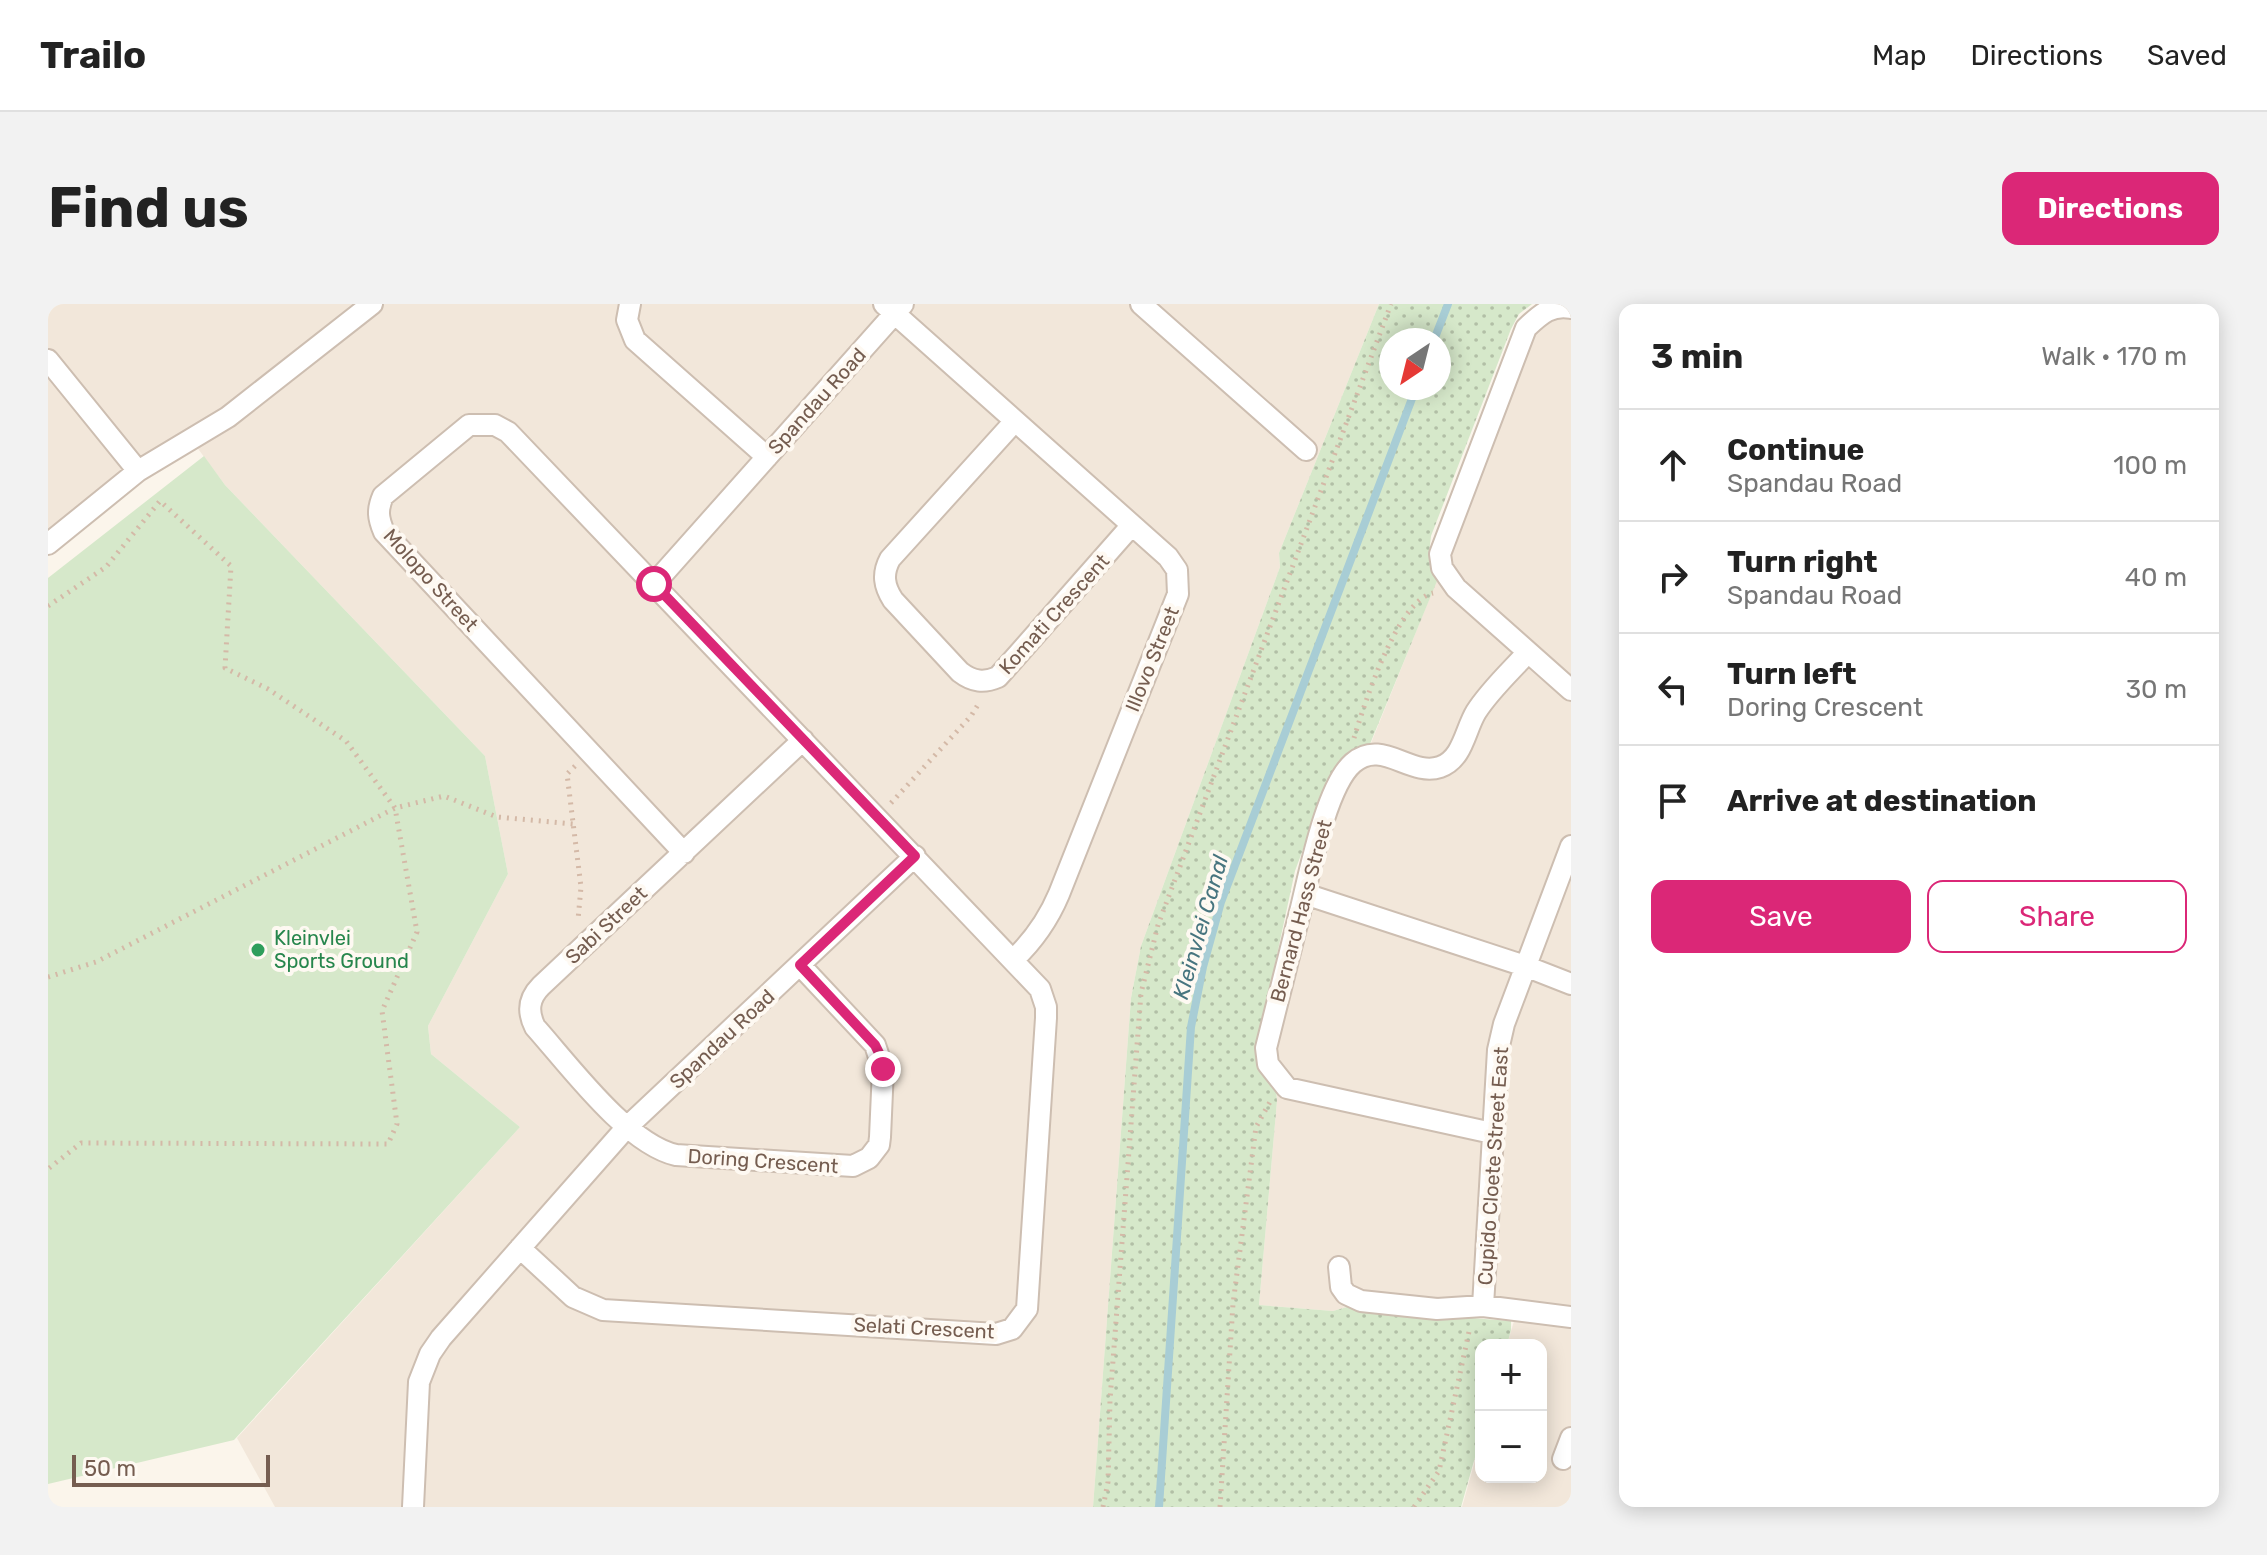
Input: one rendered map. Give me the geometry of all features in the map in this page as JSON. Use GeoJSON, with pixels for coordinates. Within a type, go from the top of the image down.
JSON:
{"type":"FeatureCollection","features":[{"type":"Feature","properties":{"kind":"street"},"geometry":{"type":"LineString","coordinates":[[48,544],[138,471],[228,417],[372,304]]}},
{"type":"Feature","properties":{"kind":"street"},"geometry":{"type":"LineString","coordinates":[[630,304],[627,320],[635,340],[767,457]]}},
{"type":"Feature","properties":{"kind":"street"},"geometry":{"type":"LineString","coordinates":[[1141,304],[1306,450]]}},
{"type":"Feature","properties":{"kind":"street"},"geometry":{"type":"LineString","coordinates":[[1571,308],[1558,306],[1540,315],[1526,328],[1440,554],[1442,568],[1456,588],[1571,690]]}},
{"type":"Feature","properties":{"kind":"street","name":"Spandau Road"},"geometry":{"type":"LineString","coordinates":[[654,584],[894,307]]}},
{"type":"Feature","properties":{"kind":"street","name":"Illovo Street"},"geometry":{"type":"LineString","coordinates":[[894,307],[1173,563],[1179,578],[1178,594],[1050,916],[1014,959]]}},
{"type":"Feature","properties":{"kind":"street"},"geometry":{"type":"LineString","coordinates":[[48,360],[138,471]]}},
{"type":"Feature","properties":{"kind":"street","name":"Komati Crescent"},"geometry":{"type":"LineString","coordinates":[[1015,421],[890,559],[884,574],[887,591],[893,600],[960,672],[974,680],[990,680],[1006,670],[1132,525]]}},
{"type":"Feature","properties":{"kind":"street","name":"Molopo Street"},"geometry":{"type":"LineString","coordinates":[[654,584],[508,432],[495,425],[469,425],[383,496],[378,507],[384,532],[684,853]]}},
{"type":"Feature","properties":{"kind":"street"},"geometry":{"type":"LineString","coordinates":[[654,584],[915,856]]}},
{"type":"Feature","properties":{"kind":"street"},"geometry":{"type":"LineString","coordinates":[[1353,763],[1367,755],[1382,754],[1426,768],[1440,767],[1459,751],[1485,699],[1528,652]]}},
{"type":"Feature","properties":{"kind":"street","name":"Sabi Street"},"geometry":{"type":"LineString","coordinates":[[626,1128],[535,1027],[530,1018],[530,1000],[534,992],[803,740]]}},
{"type":"Feature","properties":{"kind":"street","name":"Bernard Hass Street"},"geometry":{"type":"LineString","coordinates":[[1287,1088],[1268,1064],[1266,1048],[1318,836],[1341,778],[1353,763]]}},
{"type":"Feature","properties":{"kind":"street","name":"Cupido Cloete Street East"},"geometry":{"type":"LineString","coordinates":[[1483,1306],[1498,1050],[1504,1024],[1571,846]]}},
{"type":"Feature","properties":{"kind":"street","name":"Spandau Road"},"geometry":{"type":"LineString","coordinates":[[413,1507],[419,1382],[423,1368],[441,1338],[626,1128],[915,856]]}},
{"type":"Feature","properties":{"kind":"street","name":"Selati Crescent"},"geometry":{"type":"LineString","coordinates":[[520,1248],[573,1297],[603,1310],[996,1334],[1012,1329],[1024,1317],[1029,1301],[1046,1007],[1040,989],[1014,959],[915,856]]}},
{"type":"Feature","properties":{"kind":"street"},"geometry":{"type":"LineString","coordinates":[[1305,894],[1571,984]]}},
{"type":"Feature","properties":{"kind":"street","name":"Doring Crescent"},"geometry":{"type":"LineString","coordinates":[[626,1128],[652,1147],[676,1155],[845,1166],[862,1163],[869,1158],[875,1152],[880,1137],[883,1069],[879,1053],[800,965]]}},
{"type":"Feature","properties":{"kind":"street"},"geometry":{"type":"LineString","coordinates":[[1287,1088],[1492,1133]]}},
{"type":"Feature","properties":{"kind":"street","name":"Cupido Cloete Street East"},"geometry":{"type":"LineString","coordinates":[[1339,1267],[1341,1287],[1351,1298],[1437,1309],[1483,1306],[1571,1317]]}},
{"type":"Feature","properties":{"kind":"street"},"geometry":{"type":"LineString","coordinates":[[1563,1459],[1571,1438]]}},
{"type":"Feature","properties":{"kind":"path"},"geometry":{"type":"LineString","coordinates":[[1103,1507],[1108,1482],[1110,1400],[1141,993],[1158,925],[1391,304]]}},
{"type":"Feature","properties":{"kind":"path"},"geometry":{"type":"LineString","coordinates":[[48,606],[106,567],[160,501],[231,566],[225,668],[268,689],[346,741],[395,808],[417,932],[382,1011],[397,1124],[388,1144],[81,1143],[48,1169]]}},
{"type":"Feature","properties":{"kind":"path"},"geometry":{"type":"LineString","coordinates":[[1353,763],[1354,738],[1366,694],[1397,628],[1425,595],[1456,588]]}},
{"type":"Feature","properties":{"kind":"path"},"geometry":{"type":"LineString","coordinates":[[876,816],[971,716],[990,680]]}},
{"type":"Feature","properties":{"kind":"path"},"geometry":{"type":"LineString","coordinates":[[574,955],[581,887],[567,774],[589,751]]}},
{"type":"Feature","properties":{"kind":"path"},"geometry":{"type":"LineString","coordinates":[[48,977],[96,962],[395,808],[444,796],[497,817],[574,824]]}},
{"type":"Feature","properties":{"kind":"path"},"geometry":{"type":"LineString","coordinates":[[1220,1507],[1233,1304],[1256,1127],[1272,1099],[1287,1088]]}},
{"type":"Feature","properties":{"kind":"path"},"geometry":{"type":"LineString","coordinates":[[1414,1507],[1439,1471],[1469,1328],[1483,1306]]}},
{"type":"Feature","properties":{"kind":"shaded area"},"geometry":{"type":"Polygon","coordinates":[[[48,304],[1379,304],[1279,553],[1280,567],[1141,946],[1131,998],[1093,1507],[275,1507],[237,1438],[520,1127],[431,1054],[428,1026],[508,874],[485,756],[225,485],[193,442],[48,549],[48,304]]]}},
{"type":"Feature","properties":{"kind":"shaded area"},"geometry":{"type":"Polygon","coordinates":[[[1571,304],[1571,1507],[1462,1507],[1475,1460],[1475,1483],[1547,1483],[1547,1339],[1509,1339],[1516,1314],[1361,1303],[1333,1311],[1259,1305],[1277,1101],[1276,1079],[1266,1064],[1316,835],[1367,753],[1441,570],[1516,339],[1571,304]]]}},
{"type":"Feature","properties":{"kind":"green space"},"geometry":{"type":"Polygon","coordinates":[[[1379,304],[1532,304],[1519,314],[1511,329],[1431,536],[1429,554],[1437,581],[1370,744],[1348,754],[1329,779],[1295,871],[1255,1057],[1276,1089],[1277,1101],[1259,1305],[1333,1311],[1354,1305],[1511,1321],[1511,1330],[1509,1339],[1475,1339],[1475,1457],[1461,1507],[1093,1507],[1131,998],[1141,946],[1280,567],[1279,553],[1379,304]]]}},
{"type":"Feature","properties":{"kind":"green space","name":"Kleinvlei Sports Ground"},"geometry":{"type":"Polygon","coordinates":[[[204,456],[225,485],[485,756],[508,874],[428,1026],[431,1054],[520,1127],[234,1440],[48,1484],[48,578],[204,456]]]}},
{"type":"Feature","properties":{"kind":"waterway","name":"Kleinvlei Canal"},"geometry":{"type":"LineString","coordinates":[[1439,328],[1448,304]]}},
{"type":"Feature","properties":{"kind":"waterway","name":"Kleinvlei Canal"},"geometry":{"type":"LineString","coordinates":[[1159,1507],[1191,1027],[1203,967],[1221,902],[1411,400]]}},
{"type":"Feature","properties":{"kind":"place","name":"Kleinvlei Sports Ground"},"geometry":{"type":"Point","coordinates":[258,950]}},
{"type":"Feature","properties":{"kind":"route"},"geometry":{"type":"LineString","coordinates":[[654,584],[915,856],[800,965],[875,1045],[883,1069]]}}]}
